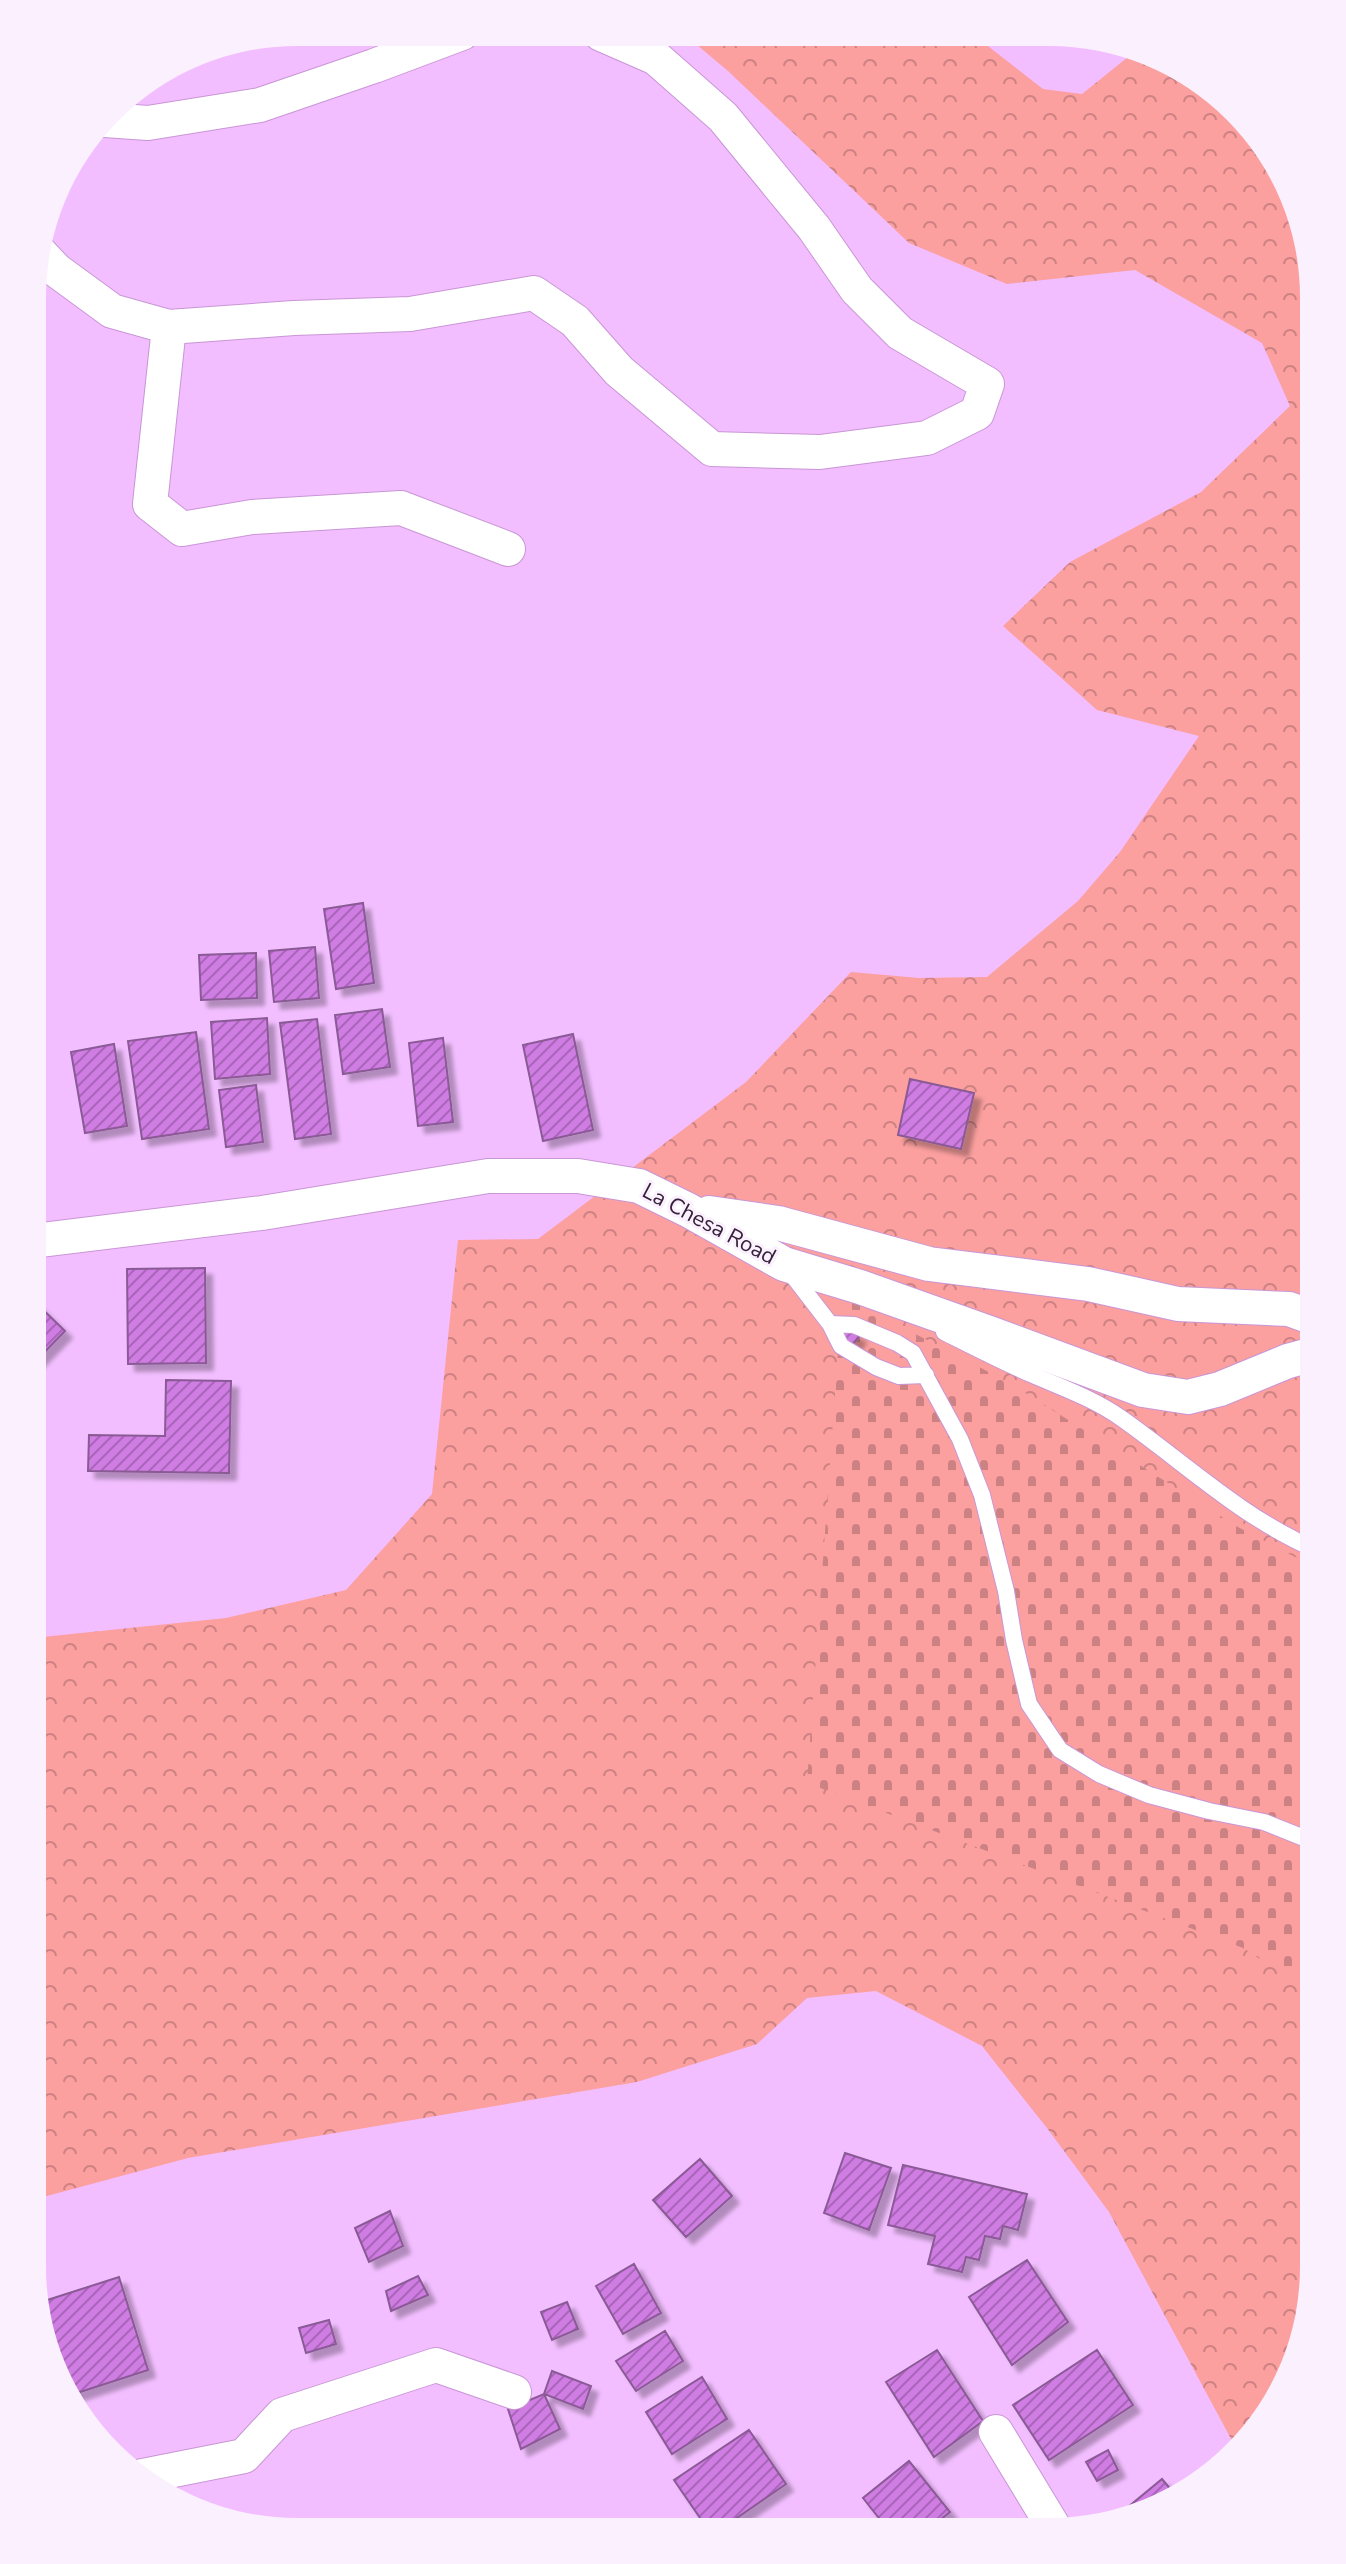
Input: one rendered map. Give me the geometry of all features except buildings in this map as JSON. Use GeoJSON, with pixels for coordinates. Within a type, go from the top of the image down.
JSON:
{"type":"FeatureCollection","features":[{"type":"Feature","properties":{"kind":"street"},"geometry":{"type":"LineString","coordinates":[[117,121],[148,123],[260,105],[427,46]]}},
{"type":"Feature","properties":{"kind":"street"},"geometry":{"type":"LineString","coordinates":[[48,262],[112,311],[169,327],[410,314],[534,293],[575,321],[619,371],[712,449],[820,452],[927,438],[977,413],[987,384],[900,333],[857,290],[814,228],[723,117],[656,58],[628,46]]}},
{"type":"Feature","properties":{"kind":"street"},"geometry":{"type":"LineString","coordinates":[[169,327],[150,504],[182,529],[252,517],[401,508],[508,549]]}},
{"type":"Feature","properties":{"kind":"street","name":"La Chesa Road"},"geometry":{"type":"LineString","coordinates":[[46,1239],[262,1213],[488,1176],[578,1176],[639,1186],[784,1264],[860,1287],[1143,1390],[1188,1397],[1220,1389],[1299,1358]]}},
{"type":"Feature","properties":{"kind":"street"},"geometry":{"type":"LineString","coordinates":[[688,1210],[778,1223],[929,1264],[1088,1284],[1178,1304],[1289,1309],[1299,1313]]}},
{"type":"Feature","properties":{"kind":"street"},"geometry":{"type":"LineString","coordinates":[[155,2474],[244,2456],[282,2415],[436,2365],[514,2392]]}},
{"type":"Feature","properties":{"kind":"street"},"geometry":{"type":"LineString","coordinates":[[996,2432],[1048,2518]]}},
{"type":"Feature","properties":{"kind":"lane"},"geometry":{"type":"LineString","coordinates":[[784,1264],[830,1324],[841,1346],[876,1367],[899,1376],[926,1375]]}},
{"type":"Feature","properties":{"kind":"lane"},"geometry":{"type":"LineString","coordinates":[[860,1287],[990,1356],[1079,1394],[1120,1417],[1218,1493],[1299,1543]]}},
{"type":"Feature","properties":{"kind":"lane"},"geometry":{"type":"LineString","coordinates":[[830,1324],[854,1325],[897,1343],[913,1353],[926,1375],[960,1439],[982,1495],[1029,1704],[1060,1750],[1099,1774],[1149,1795],[1264,1822],[1299,1836]]}},
{"type":"Feature","properties":{"kind":"green space"},"geometry":{"type":"Polygon","coordinates":[[[698,46],[988,46],[1043,89],[1082,94],[1127,58],[1130,59],[1189,88],[1238,131],[1258,157],[1274,186],[1287,216],[1298,264],[1299,2284],[1291,2332],[1281,2363],[1266,2393],[1231,2440],[1109,2212],[1047,2128],[982,2046],[876,1991],[807,1998],[757,2044],[637,2082],[188,2158],[46,2196],[46,1637],[226,1618],[346,1590],[432,1494],[458,1240],[538,1239],[746,1082],[851,972],[919,978],[987,977],[1078,901],[1120,852],[1199,736],[1097,710],[1003,626],[1070,562],[1201,492],[1290,406],[1262,343],[1135,270],[1007,284],[909,243],[698,46]]]}},
{"type":"Feature","properties":{"kind":"green space"},"geometry":{"type":"Polygon","coordinates":[[[842,1296],[1008,1382],[1236,1526],[1299,1559],[1299,1984],[1243,1948],[807,1783],[842,1296]]]}}]}
